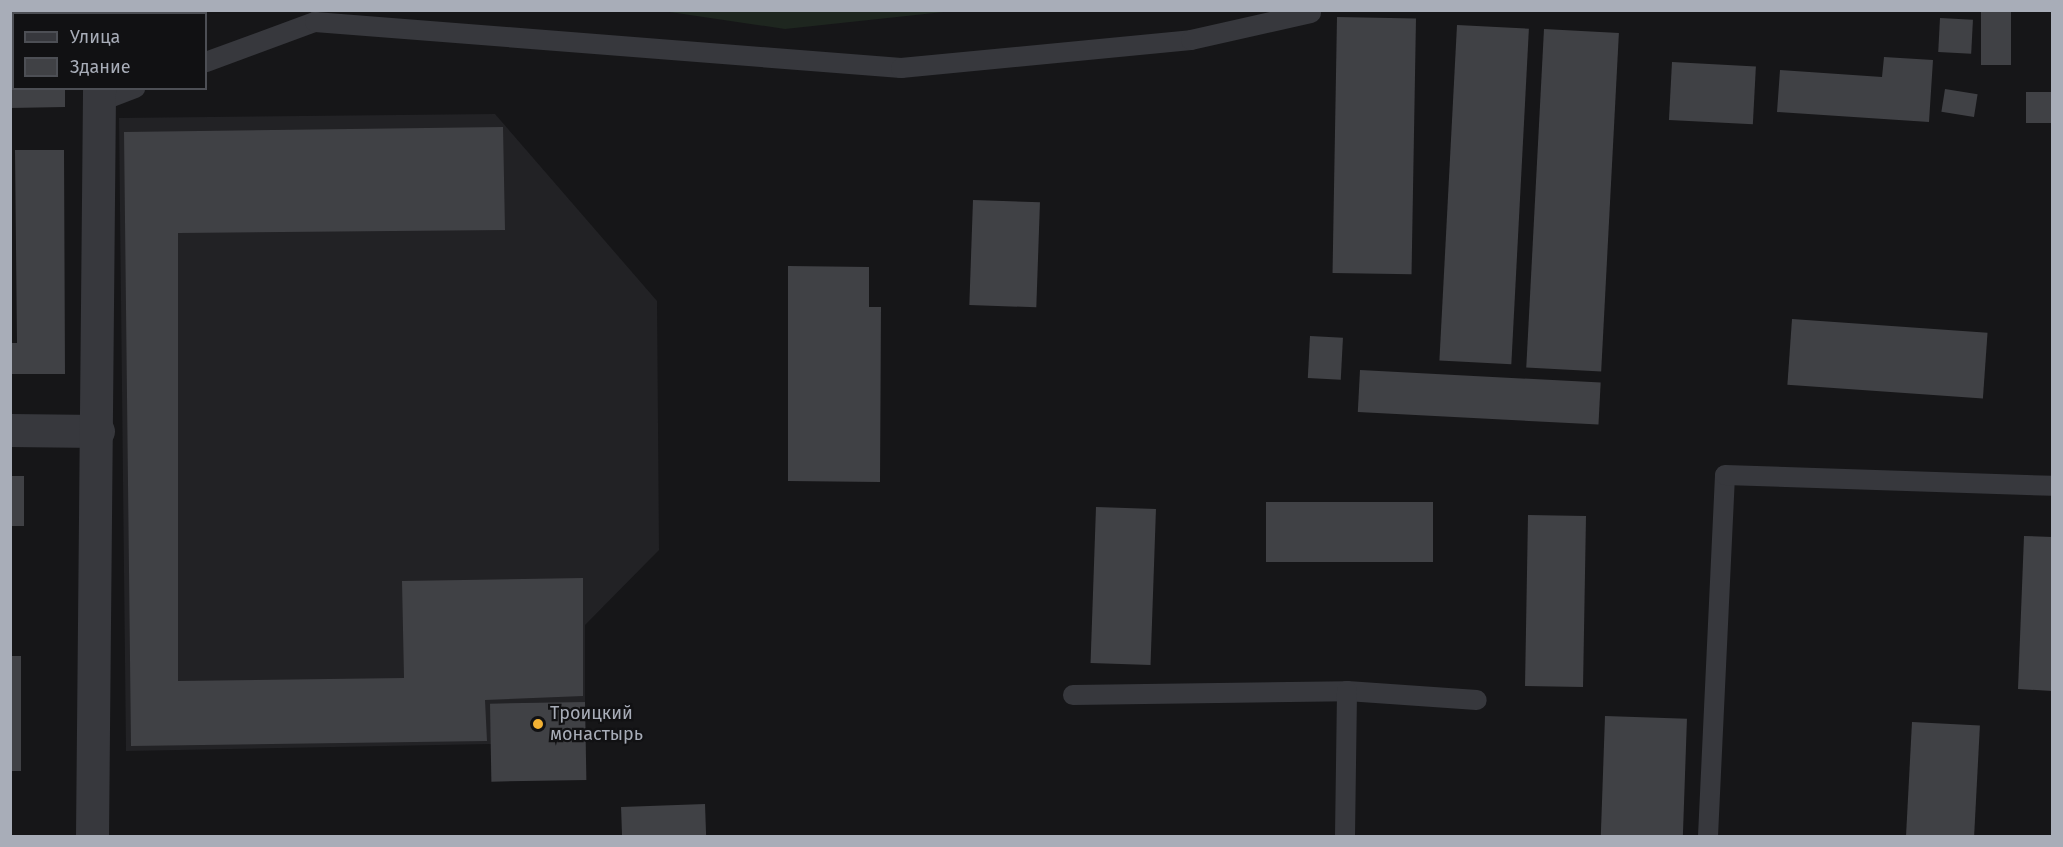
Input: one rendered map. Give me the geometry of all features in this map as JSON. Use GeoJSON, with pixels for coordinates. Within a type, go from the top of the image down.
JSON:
{"type":"FeatureCollection","features":[{"type":"Feature","properties":{"kind":"street"},"geometry":{"type":"LineString","coordinates":[[92,837],[98,431],[99,95]]}},
{"type":"Feature","properties":{"kind":"street"},"geometry":{"type":"LineString","coordinates":[[10,430],[98,431]]}},
{"type":"Feature","properties":{"kind":"lane"},"geometry":{"type":"LineString","coordinates":[[207,62],[315,22],[901,68],[1191,40],[1311,13]]}},
{"type":"Feature","properties":{"kind":"lane"},"geometry":{"type":"LineString","coordinates":[[99,95],[125,90]]}},
{"type":"Feature","properties":{"kind":"lane"},"geometry":{"type":"LineString","coordinates":[[1708,837],[1725,475],[2052,486]]}},
{"type":"Feature","properties":{"kind":"lane"},"geometry":{"type":"LineString","coordinates":[[1345,837],[1347,691]]}},
{"type":"Feature","properties":{"kind":"lane"},"geometry":{"type":"LineString","coordinates":[[1073,695],[1347,691],[1477,700]]}},
{"type":"Feature","properties":{"kind":"shaded area"},"geometry":{"type":"Polygon","coordinates":[[[663,11],[953,11],[785,29],[663,11]]]}},
{"type":"Feature","properties":{"kind":"shaded area"},"geometry":{"type":"Polygon","coordinates":[[[495,114],[657,301],[659,550],[585,625],[585,702],[491,744],[126,751],[119,118],[495,114]]]}},
{"type":"Feature","properties":{"kind":"building"},"geometry":{"type":"Polygon","coordinates":[[[1981,10],[2011,10],[2011,65],[1981,65],[1981,10]]]}},
{"type":"Feature","properties":{"kind":"building"},"geometry":{"type":"Polygon","coordinates":[[[10,11],[64,11],[12,12],[12,90],[65,90],[65,107],[10,108],[10,11]]]}},
{"type":"Feature","properties":{"kind":"building"},"geometry":{"type":"Polygon","coordinates":[[[1337,17],[1416,18],[1412,274],[1333,273],[1337,17]]]}},
{"type":"Feature","properties":{"kind":"building"},"geometry":{"type":"Polygon","coordinates":[[[1940,18],[1973,20],[1971,54],[1938,52],[1940,18]]]}},
{"type":"Feature","properties":{"kind":"building"},"geometry":{"type":"Polygon","coordinates":[[[1457,25],[1529,29],[1511,364],[1439,361],[1457,25]]]}},
{"type":"Feature","properties":{"kind":"building"},"geometry":{"type":"Polygon","coordinates":[[[1544,29],[1619,33],[1601,371],[1526,368],[1544,29]]]}},
{"type":"Feature","properties":{"kind":"building"},"geometry":{"type":"Polygon","coordinates":[[[1884,57],[1933,60],[1929,122],[1777,112],[1780,70],[1882,77],[1884,57]]]}},
{"type":"Feature","properties":{"kind":"building"},"geometry":{"type":"Polygon","coordinates":[[[1672,62],[1756,66],[1753,124],[1669,120],[1672,62]]]}},
{"type":"Feature","properties":{"kind":"building"},"geometry":{"type":"Polygon","coordinates":[[[1945,89],[1978,94],[1974,117],[1941,112],[1945,89]]]}},
{"type":"Feature","properties":{"kind":"building"},"geometry":{"type":"Polygon","coordinates":[[[2026,92],[2052,92],[2052,123],[2026,123],[2026,92]]]}},
{"type":"Feature","properties":{"kind":"building"},"geometry":{"type":"Polygon","coordinates":[[[503,127],[505,230],[178,233],[178,681],[404,678],[402,581],[583,578],[583,696],[485,700],[487,741],[131,746],[124,132],[503,127]]]}},
{"type":"Feature","properties":{"kind":"building"},"geometry":{"type":"Polygon","coordinates":[[[15,150],[64,150],[65,374],[10,374],[10,343],[17,343],[15,150]]]}},
{"type":"Feature","properties":{"kind":"building"},"geometry":{"type":"Polygon","coordinates":[[[973,200],[1040,202],[1036,307],[969,305],[973,200]]]}},
{"type":"Feature","properties":{"kind":"building"},"geometry":{"type":"Polygon","coordinates":[[[788,266],[869,267],[869,307],[881,307],[880,482],[788,481],[788,266]]]}},
{"type":"Feature","properties":{"kind":"building"},"geometry":{"type":"Polygon","coordinates":[[[1792,319],[1988,333],[1983,399],[1787,385],[1792,319]]]}},
{"type":"Feature","properties":{"kind":"building"},"geometry":{"type":"Polygon","coordinates":[[[1310,336],[1343,338],[1341,380],[1308,378],[1310,336]]]}},
{"type":"Feature","properties":{"kind":"building"},"geometry":{"type":"Polygon","coordinates":[[[1360,370],[1601,383],[1598,425],[1358,412],[1360,370]]]}},
{"type":"Feature","properties":{"kind":"building"},"geometry":{"type":"Polygon","coordinates":[[[10,476],[24,476],[24,526],[10,526],[10,476]]]}},
{"type":"Feature","properties":{"kind":"building"},"geometry":{"type":"Polygon","coordinates":[[[1266,502],[1433,502],[1433,562],[1266,562],[1266,502]]]}},
{"type":"Feature","properties":{"kind":"building"},"geometry":{"type":"Polygon","coordinates":[[[1096,507],[1156,509],[1151,665],[1091,663],[1096,507]]]}},
{"type":"Feature","properties":{"kind":"building"},"geometry":{"type":"Polygon","coordinates":[[[1528,515],[1586,516],[1583,687],[1525,686],[1528,515]]]}},
{"type":"Feature","properties":{"kind":"building"},"geometry":{"type":"Polygon","coordinates":[[[2024,536],[2052,537],[2052,691],[2018,689],[2024,536]]]}},
{"type":"Feature","properties":{"kind":"building"},"geometry":{"type":"Polygon","coordinates":[[[10,656],[21,656],[21,771],[10,771],[10,656]]]}},
{"type":"Feature","properties":{"kind":"building","name":"Троицкий монастырь"},"geometry":{"type":"Polygon","coordinates":[[[585,702],[586,780],[491,782],[490,704],[585,702]]]}},
{"type":"Feature","properties":{"kind":"building"},"geometry":{"type":"Polygon","coordinates":[[[1605,716],[1687,719],[1683,836],[1601,836],[1605,716]]]}},
{"type":"Feature","properties":{"kind":"building"},"geometry":{"type":"Polygon","coordinates":[[[1912,722],[1980,726],[1974,836],[1906,836],[1912,722]]]}},
{"type":"Feature","properties":{"kind":"building"},"geometry":{"type":"Polygon","coordinates":[[[705,804],[706,836],[622,836],[621,807],[705,804]]]}},
{"type":"Feature","properties":{"kind":"place","name":"Троицкий монастырь"},"geometry":{"type":"Point","coordinates":[538,724]}}]}
